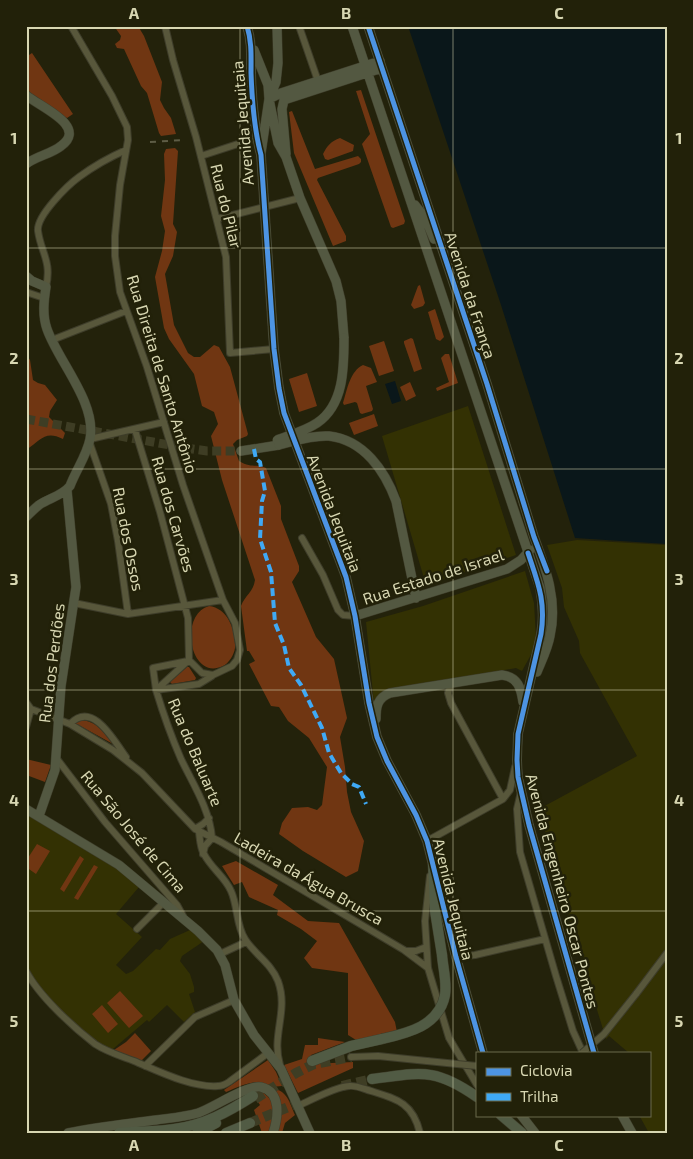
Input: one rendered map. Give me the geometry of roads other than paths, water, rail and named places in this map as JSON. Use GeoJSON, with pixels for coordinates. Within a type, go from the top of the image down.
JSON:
{"type":"FeatureCollection","features":[{"type":"Feature","properties":{"kind":"highway"},"geometry":{"type":"LineString","coordinates":[[312,1061],[351,1046],[382,1040],[418,1029],[431,1019],[436,1012],[445,994],[442,955],[435,911],[433,862]]}},
{"type":"Feature","properties":{"kind":"highway"},"geometry":{"type":"LineString","coordinates":[[372,1079],[428,1074],[450,1080],[476,1096]]}},
{"type":"Feature","properties":{"kind":"highway"},"geometry":{"type":"LineString","coordinates":[[120,1133],[190,1126],[220,1115],[254,1098],[201,1131],[191,1133]]}},
{"type":"Feature","properties":{"kind":"highway"},"geometry":{"type":"LineString","coordinates":[[502,1116],[522,1133]]}},
{"type":"Feature","properties":{"kind":"highway"},"geometry":{"type":"LineString","coordinates":[[226,1133],[250,1123]]}},
{"type":"Feature","properties":{"kind":"main road","name":"Avenida Jequitaia"},"geometry":{"type":"LineString","coordinates":[[247,26],[251,38],[251,75],[256,138],[261,155],[274,349],[284,413],[342,564],[355,616],[369,704],[375,729],[387,761],[427,840],[456,957],[483,1052]]}},
{"type":"Feature","properties":{"kind":"main road"},"geometry":{"type":"LineString","coordinates":[[261,155],[269,99],[276,82],[278,63],[277,26]]}},
{"type":"Feature","properties":{"kind":"main road","name":"Avenida da França"},"geometry":{"type":"LineString","coordinates":[[352,26],[540,588],[543,603],[543,619],[539,647],[524,705]]}},
{"type":"Feature","properties":{"kind":"main road","name":"Avenida da França"},"geometry":{"type":"LineString","coordinates":[[368,26],[444,254],[534,537],[547,571],[553,614],[550,635],[547,648],[524,705]]}},
{"type":"Feature","properties":{"kind":"main road"},"geometry":{"type":"LineString","coordinates":[[251,38],[257,61],[268,85],[278,143],[286,157],[300,198],[336,281],[341,301],[344,338],[341,382],[336,400],[318,422],[278,442]]}},
{"type":"Feature","properties":{"kind":"main road"},"geometry":{"type":"LineString","coordinates":[[269,99],[318,81],[381,65]]}},
{"type":"Feature","properties":{"kind":"main road"},"geometry":{"type":"LineString","coordinates":[[286,157],[282,109],[284,100],[367,69]]}},
{"type":"Feature","properties":{"kind":"main road"},"geometry":{"type":"LineString","coordinates":[[26,95],[63,120],[69,135],[66,142],[60,148],[39,156],[26,164]]}},
{"type":"Feature","properties":{"kind":"main road"},"geometry":{"type":"LineString","coordinates":[[411,199],[444,254]]}},
{"type":"Feature","properties":{"kind":"main road"},"geometry":{"type":"LineString","coordinates":[[26,276],[32,281],[46,286],[44,298],[45,321],[52,340],[82,397],[89,419],[90,440],[70,486],[54,498],[40,504],[26,517]]}},
{"type":"Feature","properties":{"kind":"main road"},"geometry":{"type":"LineString","coordinates":[[240,451],[314,436],[328,436],[350,443],[362,450],[377,464],[387,479],[396,501],[416,598]]}},
{"type":"Feature","properties":{"kind":"main road","name":"Rua dos Perdões"},"geometry":{"type":"LineString","coordinates":[[39,816],[56,770],[61,686],[76,587],[66,490]]}},
{"type":"Feature","properties":{"kind":"main road"},"geometry":{"type":"LineString","coordinates":[[54,498],[68,511]]}},
{"type":"Feature","properties":{"kind":"main road","name":"Rua Estado de Israel"},"geometry":{"type":"LineString","coordinates":[[355,616],[514,566],[528,553],[534,537]]}},
{"type":"Feature","properties":{"kind":"main road"},"geometry":{"type":"LineString","coordinates":[[375,729],[376,706],[385,695],[451,683],[502,675],[508,676],[519,685],[524,705]]}},
{"type":"Feature","properties":{"kind":"main road","name":"Avenida Engenheiro Oscar Pontes"},"geometry":{"type":"LineString","coordinates":[[524,705],[518,734],[517,760],[521,790],[594,1052]]}},
{"type":"Feature","properties":{"kind":"main road"},"geometry":{"type":"LineString","coordinates":[[26,809],[119,865],[187,922],[220,954],[234,1000],[254,1034],[272,1051],[310,1133]]}},
{"type":"Feature","properties":{"kind":"main road"},"geometry":{"type":"LineString","coordinates":[[68,1133],[197,1113],[257,1086],[267,1090],[276,1103],[278,1116],[273,1133]]}},
{"type":"Feature","properties":{"kind":"main road"},"geometry":{"type":"LineString","coordinates":[[522,1116],[536,1133]]}},
{"type":"Feature","properties":{"kind":"main road"},"geometry":{"type":"LineString","coordinates":[[623,1116],[632,1133]]}},
{"type":"Feature","properties":{"kind":"main road"},"geometry":{"type":"LineString","coordinates":[[93,1133],[120,1133]]}},
{"type":"Feature","properties":{"kind":"street","name":"Rua Direita de Santo Antônio"},"geometry":{"type":"LineString","coordinates":[[71,26],[122,116],[128,133],[115,236],[117,275],[126,311],[147,367],[183,485],[222,600],[235,623],[240,650],[237,660],[232,666],[198,684],[156,690]]}},
{"type":"Feature","properties":{"kind":"street","name":"Rua do Pilar"},"geometry":{"type":"LineString","coordinates":[[165,26],[201,156],[226,257],[230,354],[274,349]]}},
{"type":"Feature","properties":{"kind":"street"},"geometry":{"type":"LineString","coordinates":[[299,26],[318,81]]}},
{"type":"Feature","properties":{"kind":"street"},"geometry":{"type":"LineString","coordinates":[[201,156],[256,138]]}},
{"type":"Feature","properties":{"kind":"street"},"geometry":{"type":"LineString","coordinates":[[46,286],[49,267],[38,228],[43,216],[78,177],[126,150]]}},
{"type":"Feature","properties":{"kind":"street"},"geometry":{"type":"LineString","coordinates":[[217,219],[300,198]]}},
{"type":"Feature","properties":{"kind":"street"},"geometry":{"type":"LineString","coordinates":[[26,292],[44,298]]}},
{"type":"Feature","properties":{"kind":"street"},"geometry":{"type":"LineString","coordinates":[[52,340],[126,311]]}},
{"type":"Feature","properties":{"kind":"street"},"geometry":{"type":"LineString","coordinates":[[90,440],[164,422]]}},
{"type":"Feature","properties":{"kind":"street","name":"Rua dos Carvões"},"geometry":{"type":"LineString","coordinates":[[135,430],[163,520],[188,618],[189,660]]}},
{"type":"Feature","properties":{"kind":"street","name":"Rua dos Ossos"},"geometry":{"type":"LineString","coordinates":[[90,440],[111,504],[128,614]]}},
{"type":"Feature","properties":{"kind":"street"},"geometry":{"type":"LineString","coordinates":[[302,538],[320,569],[338,610],[343,615],[355,616]]}},
{"type":"Feature","properties":{"kind":"street"},"geometry":{"type":"LineString","coordinates":[[74,603],[128,614],[222,600]]}},
{"type":"Feature","properties":{"kind":"street"},"geometry":{"type":"LineString","coordinates":[[156,690],[153,668],[189,660],[202,673],[213,675]]}},
{"type":"Feature","properties":{"kind":"street","name":"Rua do Baluarte"},"geometry":{"type":"LineString","coordinates":[[189,660],[156,690],[168,728],[184,759],[208,818],[212,838]]}},
{"type":"Feature","properties":{"kind":"street"},"geometry":{"type":"LineString","coordinates":[[451,683],[448,693],[451,703],[503,799]]}},
{"type":"Feature","properties":{"kind":"street"},"geometry":{"type":"LineString","coordinates":[[26,702],[28,708],[26,727]]}},
{"type":"Feature","properties":{"kind":"street"},"geometry":{"type":"LineString","coordinates":[[28,708],[70,724],[130,762]]}},
{"type":"Feature","properties":{"kind":"street"},"geometry":{"type":"LineString","coordinates":[[26,971],[42,994],[88,1038],[102,1048],[173,1077],[218,1086],[229,1082],[272,1051],[282,1006],[281,990],[271,968],[246,942],[241,932],[232,892],[203,854],[197,830],[130,762],[98,721],[93,718],[80,717],[70,724]]}},
{"type":"Feature","properties":{"kind":"street","name":"Rua São José de Cima"},"geometry":{"type":"LineString","coordinates":[[57,760],[104,822],[176,905],[187,922]]}},
{"type":"Feature","properties":{"kind":"street"},"geometry":{"type":"LineString","coordinates":[[427,840],[503,799],[510,790],[517,760]]}},
{"type":"Feature","properties":{"kind":"street","name":"Avenida Engenheiro Oscar Pontes"},"geometry":{"type":"LineString","coordinates":[[521,790],[517,809],[520,852],[573,1031],[582,1052]]}},
{"type":"Feature","properties":{"kind":"street"},"geometry":{"type":"LineString","coordinates":[[197,830],[208,818]]}},
{"type":"Feature","properties":{"kind":"street","name":"Ladeira da Água Brusca"},"geometry":{"type":"LineString","coordinates":[[197,830],[404,950],[428,968]]}},
{"type":"Feature","properties":{"kind":"street"},"geometry":{"type":"LineString","coordinates":[[203,854],[205,846],[212,838]]}},
{"type":"Feature","properties":{"kind":"street"},"geometry":{"type":"LineString","coordinates":[[433,862],[426,907],[428,968],[449,1038],[476,1083]]}},
{"type":"Feature","properties":{"kind":"street"},"geometry":{"type":"LineString","coordinates":[[137,929],[164,902]]}},
{"type":"Feature","properties":{"kind":"street"},"geometry":{"type":"LineString","coordinates":[[456,957],[475,955],[545,939]]}},
{"type":"Feature","properties":{"kind":"street"},"geometry":{"type":"LineString","coordinates":[[220,954],[246,942]]}},
{"type":"Feature","properties":{"kind":"street"},"geometry":{"type":"LineString","coordinates":[[404,950],[416,951],[426,947]]}},
{"type":"Feature","properties":{"kind":"street"},"geometry":{"type":"LineString","coordinates":[[583,1052],[604,1034],[667,953]]}},
{"type":"Feature","properties":{"kind":"street"},"geometry":{"type":"LineString","coordinates":[[145,1066],[195,1017],[234,1000]]}},
{"type":"Feature","properties":{"kind":"street"},"geometry":{"type":"LineString","coordinates":[[573,1031],[587,1027]]}},
{"type":"Feature","properties":{"kind":"street"},"geometry":{"type":"LineString","coordinates":[[351,1058],[378,1056],[476,1066]]}},
{"type":"Feature","properties":{"kind":"street"},"geometry":{"type":"LineString","coordinates":[[298,1106],[342,1087],[355,1086],[394,1098],[405,1104],[413,1114],[420,1133]]}},
{"type":"Feature","properties":{"kind":"tunnel"},"geometry":{"type":"LineString","coordinates":[[26,419],[186,448],[207,451],[241,451]]}},
{"type":"Feature","properties":{"kind":"tunnel"},"geometry":{"type":"LineString","coordinates":[[255,1099],[314,1064],[351,1057]]}},
{"type":"Feature","properties":{"kind":"tunnel"},"geometry":{"type":"LineString","coordinates":[[342,1086],[372,1079]]}},
{"type":"Feature","properties":{"kind":"tunnel"},"geometry":{"type":"LineString","coordinates":[[250,1123],[305,1100]]}},
{"type":"Feature","properties":{"kind":"railway"},"geometry":{"type":"LineString","coordinates":[[150,142],[184,140]]}}]}
